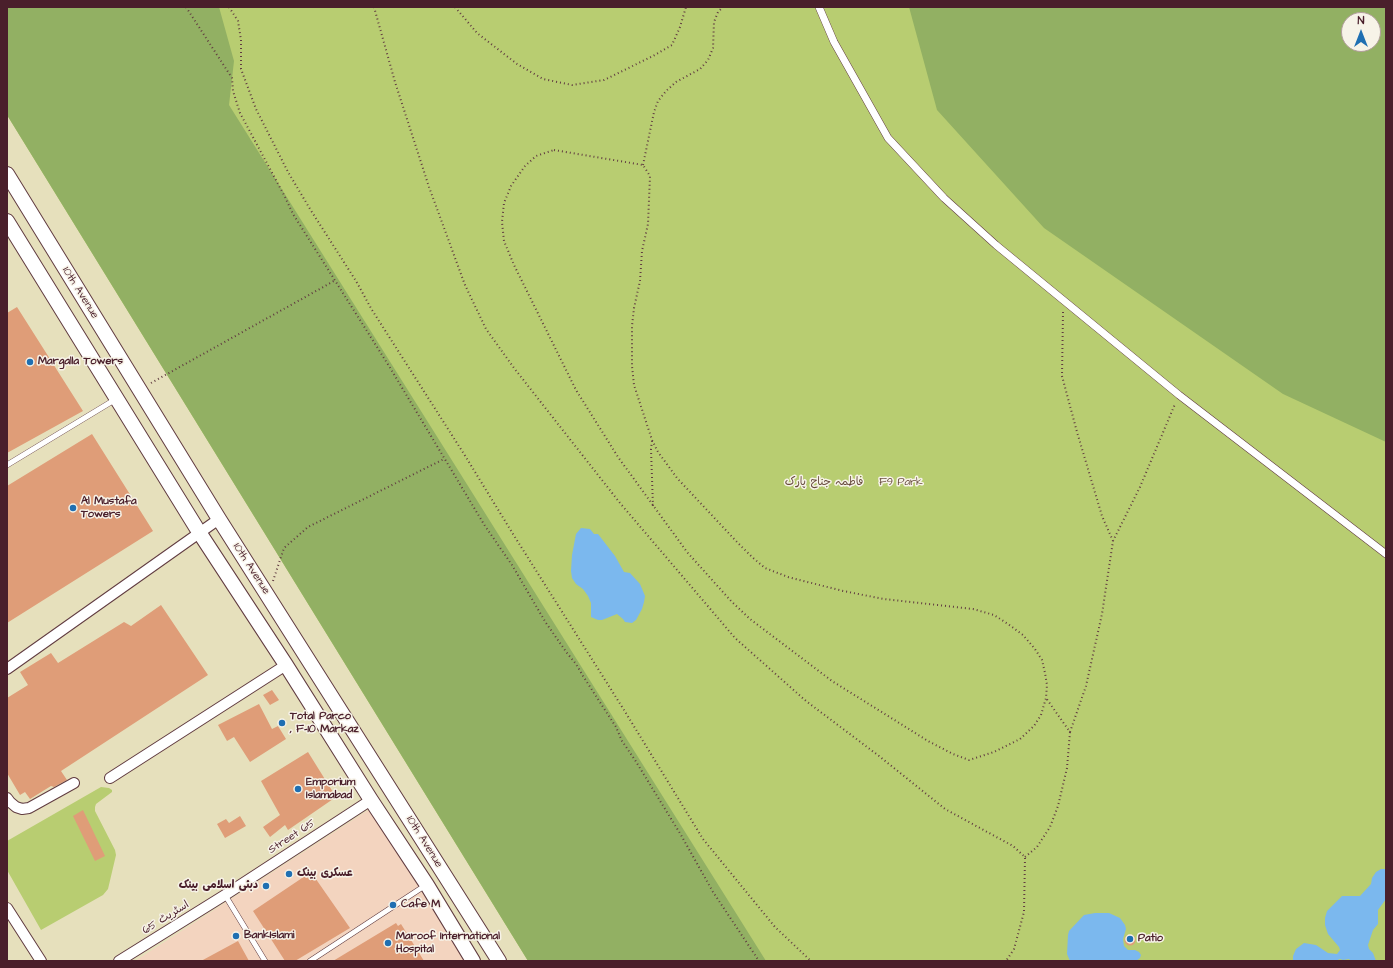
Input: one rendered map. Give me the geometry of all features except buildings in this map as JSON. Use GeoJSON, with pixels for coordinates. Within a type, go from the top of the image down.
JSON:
{"type":"FeatureCollection","features":[{"type":"Feature","properties":{"kind":"main road","name":"10th Avenue"},"geometry":{"type":"LineString","coordinates":[[7,174],[219,519],[499,961]]}},
{"type":"Feature","properties":{"kind":"main road","name":"10th Avenue"},"geometry":{"type":"LineString","coordinates":[[7,221],[199,532],[427,885],[473,961]]}},
{"type":"Feature","properties":{"kind":"main road"},"geometry":{"type":"LineString","coordinates":[[457,935],[475,923]]}},
{"type":"Feature","properties":{"kind":"street"},"geometry":{"type":"LineString","coordinates":[[819,7],[834,42],[888,138],[944,198],[996,245],[1178,395],[1386,554]]}},
{"type":"Feature","properties":{"kind":"street"},"geometry":{"type":"LineString","coordinates":[[7,669],[219,519]]}},
{"type":"Feature","properties":{"kind":"street"},"geometry":{"type":"LineString","coordinates":[[110,778],[286,665]]}},
{"type":"Feature","properties":{"kind":"street"},"geometry":{"type":"LineString","coordinates":[[7,798],[16,807],[22,809],[29,808],[74,783]]}},
{"type":"Feature","properties":{"kind":"street","name":"Street 65"},"geometry":{"type":"LineString","coordinates":[[225,895],[372,800]]}},
{"type":"Feature","properties":{"kind":"street","name":"اسٹریٹ 65"},"geometry":{"type":"LineString","coordinates":[[119,961],[225,895]]}},
{"type":"Feature","properties":{"kind":"street"},"geometry":{"type":"LineString","coordinates":[[7,908],[41,961]]}},
{"type":"Feature","properties":{"kind":"lane"},"geometry":{"type":"LineString","coordinates":[[7,465],[116,399]]}},
{"type":"Feature","properties":{"kind":"lane"},"geometry":{"type":"LineString","coordinates":[[310,961],[427,885]]}},
{"type":"Feature","properties":{"kind":"lane"},"geometry":{"type":"LineString","coordinates":[[225,895],[265,961]]}},
{"type":"Feature","properties":{"kind":"path"},"geometry":{"type":"LineString","coordinates":[[186,7],[232,78],[233,91],[243,119],[293,214],[416,410],[485,526],[512,565],[546,623],[576,664],[616,727],[622,741],[681,835],[713,892],[759,961]]}},
{"type":"Feature","properties":{"kind":"path"},"geometry":{"type":"LineString","coordinates":[[229,7],[238,21],[241,40],[241,69],[256,110],[288,172],[310,209],[624,710],[703,839],[775,927],[811,961]]}},
{"type":"Feature","properties":{"kind":"path"},"geometry":{"type":"LineString","coordinates":[[374,7],[395,82],[429,187],[465,286],[486,329],[514,368],[620,502],[735,638],[806,701],[879,756],[945,809],[1013,846],[1025,857],[1024,912],[1014,949],[1006,961]]}},
{"type":"Feature","properties":{"kind":"path"},"geometry":{"type":"LineString","coordinates":[[455,7],[477,33],[517,64],[543,79],[572,85],[604,80],[654,56],[672,45],[680,27],[686,7]]}},
{"type":"Feature","properties":{"kind":"path"},"geometry":{"type":"LineString","coordinates":[[643,165],[554,150],[536,156],[525,166],[511,186],[504,203],[502,222],[504,241],[514,265],[576,390],[618,457],[687,552],[731,601],[750,619],[832,680],[903,726],[953,754],[969,760],[994,752],[1020,739],[1034,726],[1041,715],[1046,698],[1047,685],[1042,660],[1023,635],[994,615],[973,609],[884,599],[843,591],[788,577],[765,568],[752,558],[677,478],[658,452],[652,440],[634,385],[631,346],[634,308],[640,281],[642,251],[648,224],[650,176],[643,165],[654,112],[658,101],[676,82],[700,69],[708,60],[713,48],[714,22],[718,12],[723,7]]}},
{"type":"Feature","properties":{"kind":"path"},"geometry":{"type":"LineString","coordinates":[[139,390],[334,281]]}},
{"type":"Feature","properties":{"kind":"path"},"geometry":{"type":"LineString","coordinates":[[1063,300],[1062,376],[1102,516],[1113,541]]}},
{"type":"Feature","properties":{"kind":"path"},"geometry":{"type":"LineString","coordinates":[[1025,857],[1037,847],[1050,827],[1058,806],[1067,768],[1070,732],[1086,686],[1102,614],[1113,541],[1140,487],[1178,395]]}},
{"type":"Feature","properties":{"kind":"path"},"geometry":{"type":"LineString","coordinates":[[652,440],[653,507]]}},
{"type":"Feature","properties":{"kind":"path"},"geometry":{"type":"LineString","coordinates":[[267,595],[277,573],[284,548],[308,527],[444,459]]}},
{"type":"Feature","properties":{"kind":"path"},"geometry":{"type":"LineString","coordinates":[[1046,698],[1070,732]]}},
{"type":"Feature","properties":{"kind":"shaded area"},"geometry":{"type":"Polygon","coordinates":[[[370,809],[465,961],[135,961],[163,943],[370,809]]]}},
{"type":"Feature","properties":{"kind":"green space","name":"فاطمہ جناح پارک"},"geometry":{"type":"Polygon","coordinates":[[[7,7],[1386,7],[1386,961],[528,961],[7,115],[7,7]]]}},
{"type":"Feature","properties":{"kind":"green space"},"geometry":{"type":"Polygon","coordinates":[[[7,7],[219,7],[234,61],[229,105],[766,961],[528,961],[7,115],[7,7]]]}},
{"type":"Feature","properties":{"kind":"green space"},"geometry":{"type":"Polygon","coordinates":[[[909,7],[1386,7],[1386,442],[1283,394],[1044,228],[937,110],[909,7]]]}},
{"type":"Feature","properties":{"kind":"green space"},"geometry":{"type":"Polygon","coordinates":[[[101,787],[112,790],[112,792],[96,804],[95,807],[95,811],[115,850],[116,855],[108,889],[103,895],[41,930],[7,870],[7,841],[101,787]]]}},
{"type":"Feature","properties":{"kind":"water"},"geometry":{"type":"Polygon","coordinates":[[[581,528],[590,529],[594,534],[598,534],[615,556],[624,572],[630,573],[640,584],[645,596],[644,602],[636,620],[632,623],[625,622],[617,614],[602,620],[591,617],[591,603],[588,596],[583,589],[576,584],[572,578],[571,571],[576,534],[581,528]]]}},
{"type":"Feature","properties":{"kind":"water"},"geometry":{"type":"Polygon","coordinates":[[[1381,869],[1386,869],[1386,899],[1378,910],[1378,924],[1373,930],[1368,945],[1376,961],[1351,961],[1349,959],[1340,959],[1335,961],[1293,961],[1293,956],[1296,949],[1304,943],[1316,945],[1328,953],[1337,954],[1340,950],[1339,947],[1328,934],[1325,925],[1327,911],[1342,896],[1360,896],[1371,884],[1372,878],[1376,872],[1381,869]]]}},
{"type":"Feature","properties":{"kind":"water"},"geometry":{"type":"Polygon","coordinates":[[[1109,913],[1120,918],[1126,929],[1123,939],[1124,946],[1128,950],[1135,950],[1139,952],[1141,955],[1140,958],[1136,961],[1070,961],[1067,954],[1069,931],[1084,915],[1109,913]]]}},
{"type":"Feature","properties":{"kind":"place","name":"Margalla Towers"},"geometry":{"type":"Point","coordinates":[30,362]}},
{"type":"Feature","properties":{"kind":"place","name":"Al Mustafa Towers"},"geometry":{"type":"Point","coordinates":[73,508]}},
{"type":"Feature","properties":{"kind":"place","name":"Total Parco , F-10 Markaz"},"geometry":{"type":"Point","coordinates":[282,723]}},
{"type":"Feature","properties":{"kind":"place","name":"Emporium Islamabad"},"geometry":{"type":"Point","coordinates":[298,789]}},
{"type":"Feature","properties":{"kind":"place","name":"عسکری بینک"},"geometry":{"type":"Point","coordinates":[289,874]}},
{"type":"Feature","properties":{"kind":"place","name":"دبئی اسلامی بینک"},"geometry":{"type":"Point","coordinates":[266,886]}},
{"type":"Feature","properties":{"kind":"place","name":"Cafe M"},"geometry":{"type":"Point","coordinates":[393,905]}},
{"type":"Feature","properties":{"kind":"place","name":"BankIslami"},"geometry":{"type":"Point","coordinates":[236,936]}},
{"type":"Feature","properties":{"kind":"place","name":"Patio"},"geometry":{"type":"Point","coordinates":[1130,939]}},
{"type":"Feature","properties":{"kind":"place","name":"Maroof International Hospital"},"geometry":{"type":"Point","coordinates":[388,943]}},
{"type":"Feature","properties":{"kind":"park label","name":"F9 Park"},"geometry":{"type":"Point","coordinates":[901,483]}}]}
